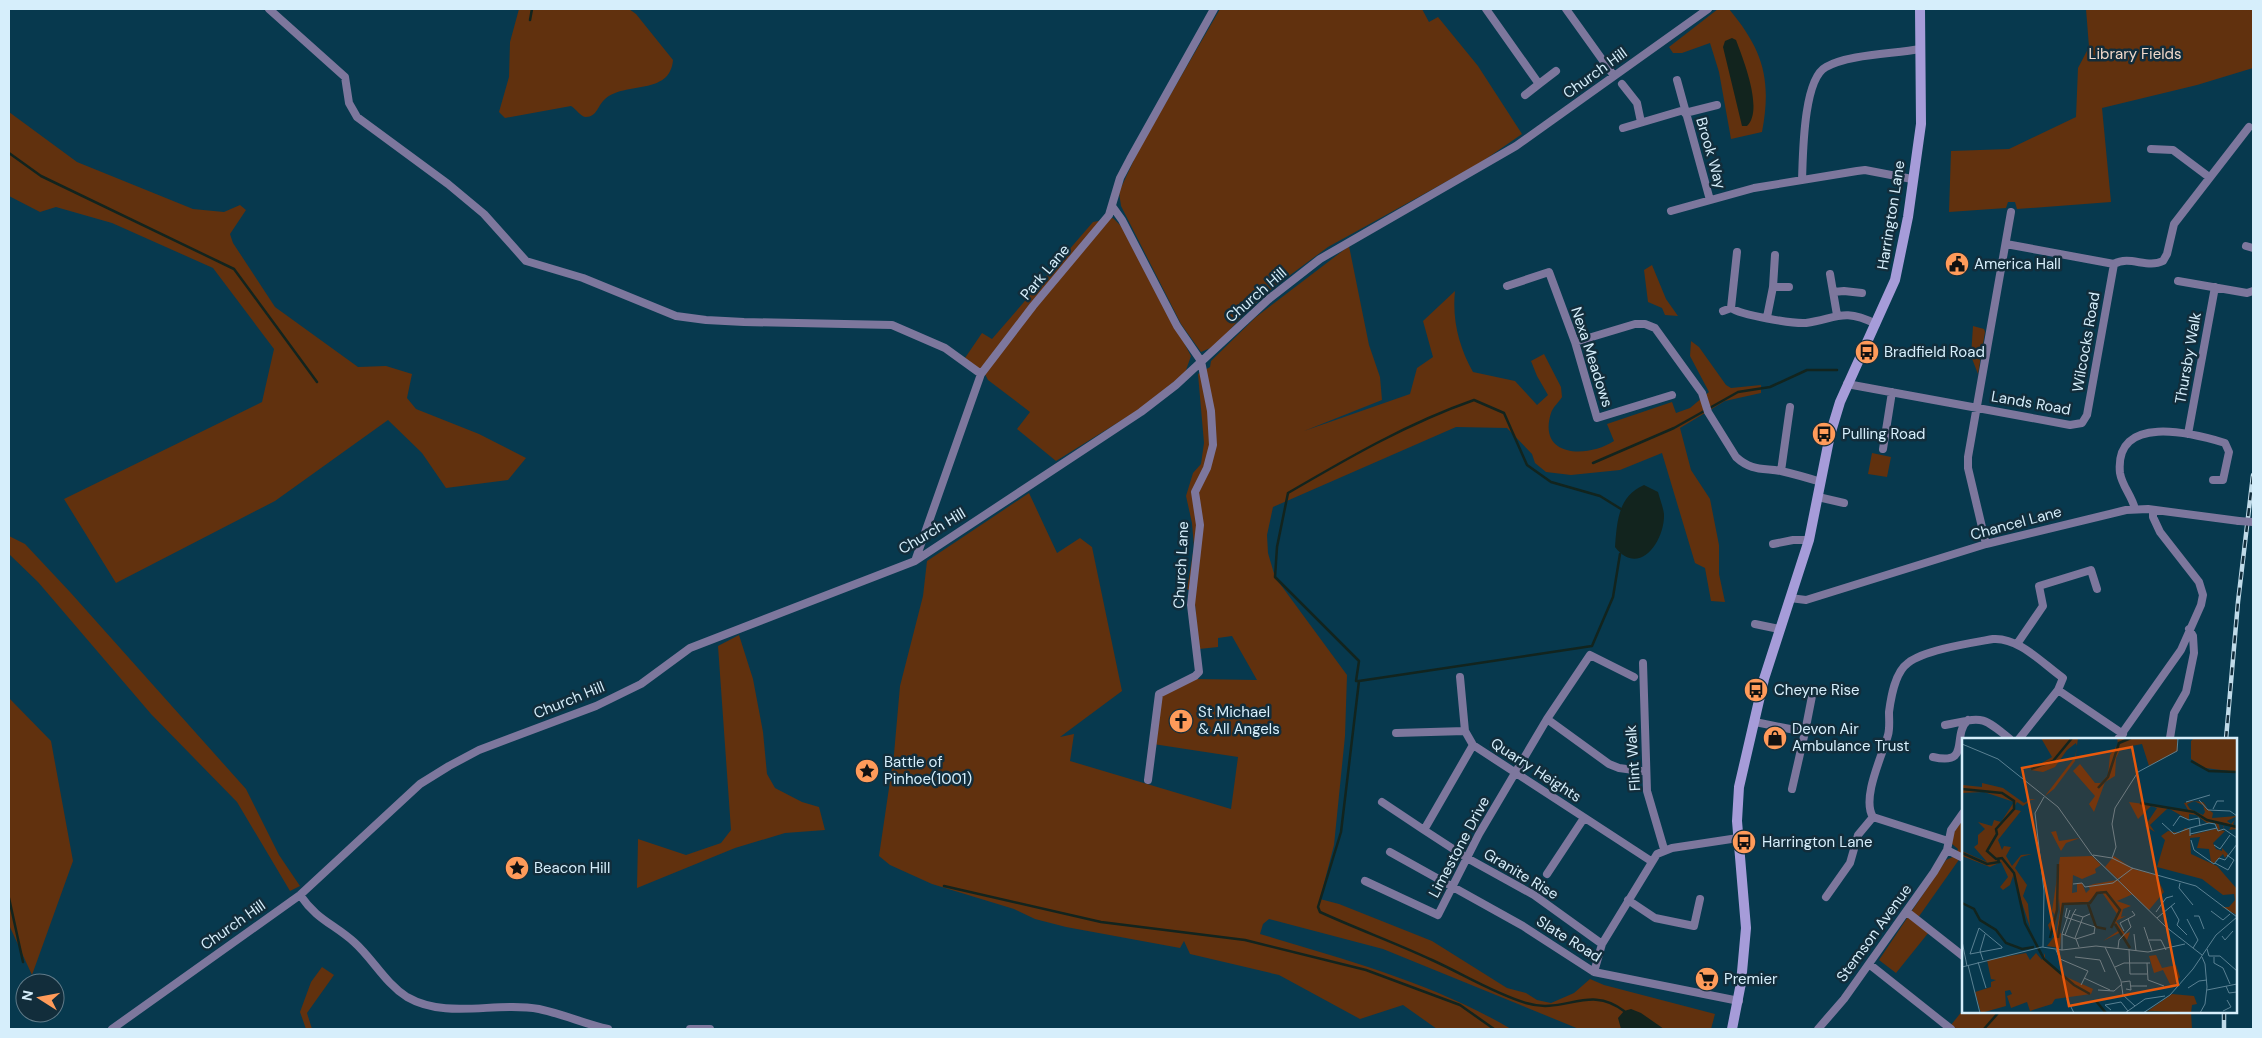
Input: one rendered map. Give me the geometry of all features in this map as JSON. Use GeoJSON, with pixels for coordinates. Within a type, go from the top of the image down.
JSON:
{"type":"FeatureCollection","features":[{"type":"Feature","properties":{"kind":"street"},"geometry":{"type":"LineString","coordinates":[[269,9],[345,77],[349,103],[357,117],[448,184],[484,214],[526,261],[583,278],[676,316],[735,322],[892,325],[945,348],[981,374]]}},
{"type":"Feature","properties":{"kind":"street","name":"Park Lane"},"geometry":{"type":"LineString","coordinates":[[915,561],[981,374],[1033,306],[1109,215],[1120,178],[1214,9]]}},
{"type":"Feature","properties":{"kind":"street"},"geometry":{"type":"LineString","coordinates":[[1486,9],[1507,36],[1539,84]]}},
{"type":"Feature","properties":{"kind":"street"},"geometry":{"type":"LineString","coordinates":[[1566,9],[1614,76]]}},
{"type":"Feature","properties":{"kind":"street","name":"Church Hill"},"geometry":{"type":"LineString","coordinates":[[112,1029],[300,895],[420,784],[479,750],[596,706],[632,688],[690,648],[915,561],[1141,412],[1176,386],[1270,298],[1320,259],[1516,146],[1708,9]]}},
{"type":"Feature","properties":{"kind":"street","name":"Harrington Lane"},"geometry":{"type":"LineString","coordinates":[[1732,1029],[1739,1001],[1747,915],[1738,838],[1738,798],[1779,629],[1809,540],[1830,434],[1847,384],[1895,280],[1908,217],[1921,124],[1920,9]]}},
{"type":"Feature","properties":{"kind":"street"},"geometry":{"type":"LineString","coordinates":[[1802,180],[1810,98],[1813,82],[1819,72],[1834,63],[1890,51],[1920,49]]}},
{"type":"Feature","properties":{"kind":"street"},"geometry":{"type":"LineString","coordinates":[[1525,95],[1556,71]]}},
{"type":"Feature","properties":{"kind":"street","name":"Brook Way"},"geometry":{"type":"LineString","coordinates":[[1678,80],[1710,200]]}},
{"type":"Feature","properties":{"kind":"street"},"geometry":{"type":"LineString","coordinates":[[1622,84],[1637,103],[1641,122]]}},
{"type":"Feature","properties":{"kind":"street","name":"Brook Way"},"geometry":{"type":"LineString","coordinates":[[1623,128],[1641,122],[1717,105]]}},
{"type":"Feature","properties":{"kind":"street"},"geometry":{"type":"LineString","coordinates":[[2006,244],[2114,264],[2125,260],[2153,264],[2163,262],[2168,254],[2174,224],[2249,127]]}},
{"type":"Feature","properties":{"kind":"street"},"geometry":{"type":"LineString","coordinates":[[2151,149],[2173,150],[2209,177]]}},
{"type":"Feature","properties":{"kind":"street"},"geometry":{"type":"LineString","coordinates":[[1671,211],[1754,188],[1865,170],[1912,179]]}},
{"type":"Feature","properties":{"kind":"street","name":"Church Lane"},"geometry":{"type":"LineString","coordinates":[[1112,206],[1122,220],[1177,326],[1201,362],[1211,411],[1213,445],[1207,468],[1195,492],[1200,525],[1191,605],[1199,672],[1195,676],[1159,694],[1148,780]]}},
{"type":"Feature","properties":{"kind":"street"},"geometry":{"type":"LineString","coordinates":[[1986,544],[1968,465],[1976,407],[2011,212]]}},
{"type":"Feature","properties":{"kind":"street"},"geometry":{"type":"LineString","coordinates":[[1736,252],[1727,309],[1743,314],[1805,323],[1837,315],[1861,317],[1876,324]]}},
{"type":"Feature","properties":{"kind":"street"},"geometry":{"type":"LineString","coordinates":[[1767,317],[1774,287],[1775,255]]}},
{"type":"Feature","properties":{"kind":"street","name":"Wilcocks Road"},"geometry":{"type":"LineString","coordinates":[[2082,423],[2088,415],[2114,264]]}},
{"type":"Feature","properties":{"kind":"street","name":"Nexa Meadows"},"geometry":{"type":"LineString","coordinates":[[1508,286],[1549,272],[1575,342],[1596,418],[1672,395]]}},
{"type":"Feature","properties":{"kind":"street"},"geometry":{"type":"LineString","coordinates":[[1830,274],[1837,315]]}},
{"type":"Feature","properties":{"kind":"street"},"geometry":{"type":"LineString","coordinates":[[2178,281],[2247,293],[2253,291]]}},
{"type":"Feature","properties":{"kind":"street"},"geometry":{"type":"LineString","coordinates":[[1774,287],[1789,287]]}},
{"type":"Feature","properties":{"kind":"street","name":"Thursby Walk"},"geometry":{"type":"LineString","coordinates":[[2188,434],[2215,287]]}},
{"type":"Feature","properties":{"kind":"street"},"geometry":{"type":"LineString","coordinates":[[1833,292],[1844,290],[1862,293]]}},
{"type":"Feature","properties":{"kind":"street"},"geometry":{"type":"LineString","coordinates":[[1575,342],[1635,324],[1650,325],[1660,333],[1696,383],[1708,412],[1736,457],[1747,466],[1781,471],[1821,482]]}},
{"type":"Feature","properties":{"kind":"street"},"geometry":{"type":"LineString","coordinates":[[1847,384],[1976,407]]}},
{"type":"Feature","properties":{"kind":"street"},"geometry":{"type":"LineString","coordinates":[[1883,449],[1892,392]]}},
{"type":"Feature","properties":{"kind":"street"},"geometry":{"type":"LineString","coordinates":[[1781,471],[1790,407]]}},
{"type":"Feature","properties":{"kind":"street","name":"Lands Road"},"geometry":{"type":"LineString","coordinates":[[1976,407],[2070,425],[2082,423]]}},
{"type":"Feature","properties":{"kind":"street"},"geometry":{"type":"LineString","coordinates":[[2134,509],[2121,477],[2120,461],[2125,448],[2134,438],[2149,432],[2163,431],[2188,434],[2228,445],[2229,452],[2223,480],[2213,480]]}},
{"type":"Feature","properties":{"kind":"street"},"geometry":{"type":"LineString","coordinates":[[1818,497],[1844,503]]}},
{"type":"Feature","properties":{"kind":"street","name":"Chancel Lane"},"geometry":{"type":"LineString","coordinates":[[1790,598],[1806,600],[1986,544],[2085,518],[2134,509],[2253,522]]}},
{"type":"Feature","properties":{"kind":"street"},"geometry":{"type":"LineString","coordinates":[[2058,690],[2120,736],[2170,668],[2201,605],[2202,588],[2160,532],[2153,517],[2153,510]]}},
{"type":"Feature","properties":{"kind":"street"},"geometry":{"type":"LineString","coordinates":[[1773,544],[1793,540],[1809,540]]}},
{"type":"Feature","properties":{"kind":"street"},"geometry":{"type":"LineString","coordinates":[[2017,644],[2043,606],[2038,586],[2091,570],[2097,589]]}},
{"type":"Feature","properties":{"kind":"street"},"geometry":{"type":"LineString","coordinates":[[1754,624],[1779,629]]}},
{"type":"Feature","properties":{"kind":"street"},"geometry":{"type":"LineString","coordinates":[[2170,738],[2174,713],[2186,692],[2194,653],[2193,636],[2189,629]]}},
{"type":"Feature","properties":{"kind":"street"},"geometry":{"type":"LineString","coordinates":[[1948,841],[1873,816],[1869,806],[1879,756],[1889,733],[1889,711],[1902,669],[1912,660],[1926,654],[1986,640],[1999,638],[2017,644],[2063,678],[2058,690],[2020,738]]}},
{"type":"Feature","properties":{"kind":"street","name":"Limestone Drive"},"geometry":{"type":"LineString","coordinates":[[1364,880],[1438,915],[1467,858],[1547,719],[1590,656],[1634,677]]}},
{"type":"Feature","properties":{"kind":"street","name":"Flint Walk"},"geometry":{"type":"LineString","coordinates":[[1643,663],[1647,791],[1664,850]]}},
{"type":"Feature","properties":{"kind":"street","name":"Quarry Heights"},"geometry":{"type":"LineString","coordinates":[[1460,677],[1465,731],[1473,745],[1651,862]]}},
{"type":"Feature","properties":{"kind":"street"},"geometry":{"type":"LineString","coordinates":[[1792,789],[1813,691]]}},
{"type":"Feature","properties":{"kind":"street"},"geometry":{"type":"LineString","coordinates":[[1547,719],[1609,764],[1619,768],[1641,770]]}},
{"type":"Feature","properties":{"kind":"street"},"geometry":{"type":"LineString","coordinates":[[1933,757],[1946,760],[1953,757],[1960,746],[1962,727],[1970,719]]}},
{"type":"Feature","properties":{"kind":"street"},"geometry":{"type":"LineString","coordinates":[[1945,726],[1970,719],[1990,722],[2009,738]]}},
{"type":"Feature","properties":{"kind":"street"},"geometry":{"type":"LineString","coordinates":[[1755,722],[1805,732]]}},
{"type":"Feature","properties":{"kind":"street"},"geometry":{"type":"LineString","coordinates":[[1396,733],[1465,731]]}},
{"type":"Feature","properties":{"kind":"street","name":"Quarry Heights"},"geometry":{"type":"LineString","coordinates":[[1424,830],[1473,745]]}},
{"type":"Feature","properties":{"kind":"street"},"geometry":{"type":"LineString","coordinates":[[1382,802],[1424,830]]}},
{"type":"Feature","properties":{"kind":"street","name":"Stemson Avenue"},"geometry":{"type":"LineString","coordinates":[[1818,1029],[1869,964],[1934,872],[1947,850],[1951,830],[1962,814]]}},
{"type":"Feature","properties":{"kind":"street"},"geometry":{"type":"LineString","coordinates":[[1826,897],[1850,863],[1858,835],[1873,816]]}},
{"type":"Feature","properties":{"kind":"street","name":"Quarry Heights"},"geometry":{"type":"LineString","coordinates":[[1547,874],[1584,818]]}},
{"type":"Feature","properties":{"kind":"street","name":"Granite Rise"},"geometry":{"type":"LineString","coordinates":[[1424,830],[1467,858],[1534,895],[1602,944]]}},
{"type":"Feature","properties":{"kind":"street"},"geometry":{"type":"LineString","coordinates":[[1594,972],[1602,944],[1651,862],[1664,850],[1738,838]]}},
{"type":"Feature","properties":{"kind":"street"},"geometry":{"type":"LineString","coordinates":[[1947,850],[1962,858]]}},
{"type":"Feature","properties":{"kind":"street","name":"Slate Road"},"geometry":{"type":"LineString","coordinates":[[1390,852],[1523,926],[1594,972],[1739,1001]]}},
{"type":"Feature","properties":{"kind":"street"},"geometry":{"type":"LineString","coordinates":[[300,895],[311,910],[354,941],[376,969],[400,992],[417,1002],[434,1007],[461,1009],[538,1009],[608,1029]]}},
{"type":"Feature","properties":{"kind":"street"},"geometry":{"type":"LineString","coordinates":[[1628,900],[1655,918],[1694,926],[1700,899]]}},
{"type":"Feature","properties":{"kind":"street"},"geometry":{"type":"LineString","coordinates":[[1907,912],[1962,955]]}},
{"type":"Feature","properties":{"kind":"street"},"geometry":{"type":"LineString","coordinates":[[1869,964],[1951,1029]]}},
{"type":"Feature","properties":{"kind":"street"},"geometry":{"type":"LineString","coordinates":[[690,1029],[710,1029]]}},
{"type":"Feature","properties":{"kind":"green space"},"geometry":{"type":"Polygon","coordinates":[[[519,9],[629,9],[636,14],[673,60],[670,71],[664,79],[655,83],[624,90],[605,99],[595,113],[590,116],[582,116],[571,106],[505,118],[499,112],[509,77],[510,42],[519,9]]]}},
{"type":"Feature","properties":{"kind":"green space"},"geometry":{"type":"Polygon","coordinates":[[[1220,9],[1422,9],[1429,22],[1438,17],[1478,66],[1522,134],[1480,163],[1328,247],[1274,287],[1246,312],[1215,346],[1201,352],[1181,324],[1121,206],[1119,192],[1139,149],[1220,9]]]}},
{"type":"Feature","properties":{"kind":"green space"},"geometry":{"type":"Polygon","coordinates":[[[1718,9],[1729,9],[1741,24],[1757,52],[1765,81],[1765,113],[1762,132],[1731,139],[1719,72],[1710,43],[1682,53],[1673,53],[1669,47],[1718,9]]]}},
{"type":"Feature","properties":{"kind":"green space","name":"Library Fields"},"geometry":{"type":"Polygon","coordinates":[[[2086,9],[2253,9],[2253,68],[2197,85],[2102,108],[2111,202],[2017,209],[2015,202],[2008,202],[2006,208],[1949,212],[1951,151],[2009,149],[2076,117],[2078,68],[2089,47],[2086,9]]]}},
{"type":"Feature","properties":{"kind":"green space"},"geometry":{"type":"Polygon","coordinates":[[[9,112],[77,162],[193,209],[224,212],[240,205],[246,210],[230,234],[233,243],[275,307],[358,367],[386,366],[412,374],[407,398],[416,409],[479,434],[526,458],[508,480],[446,488],[422,453],[388,420],[275,501],[116,583],[64,499],[262,402],[274,349],[213,268],[112,223],[56,207],[40,212],[9,196],[9,112]]]}},
{"type":"Feature","properties":{"kind":"green space"},"geometry":{"type":"Polygon","coordinates":[[[1113,218],[1125,230],[1191,356],[1185,373],[1138,410],[1056,461],[1017,429],[1030,412],[988,380],[985,374],[965,358],[982,333],[992,339],[1093,222],[1113,218]]]}},
{"type":"Feature","properties":{"kind":"green space"},"geometry":{"type":"Polygon","coordinates":[[[1349,246],[1369,345],[1380,377],[1382,400],[1304,431],[1410,394],[1417,368],[1433,357],[1423,321],[1455,291],[1456,323],[1460,343],[1473,372],[1515,381],[1537,405],[1548,395],[1531,361],[1544,354],[1561,387],[1562,397],[1551,413],[1549,428],[1551,439],[1558,446],[1568,450],[1591,450],[1603,447],[1614,441],[1607,424],[1672,402],[1676,413],[1690,408],[1709,392],[1690,356],[1691,341],[1699,347],[1726,385],[1731,388],[1761,385],[1761,393],[1725,401],[1680,428],[1691,470],[1710,499],[1719,545],[1719,574],[1725,602],[1711,601],[1705,568],[1695,563],[1662,453],[1620,470],[1571,475],[1546,472],[1535,463],[1532,454],[1507,428],[1456,427],[1273,507],[1267,535],[1268,553],[1275,577],[1347,675],[1345,736],[1334,845],[1320,899],[1339,904],[1432,941],[1507,988],[1526,993],[1537,1000],[1551,1003],[1574,993],[1590,979],[1604,985],[1715,1014],[1711,1029],[1579,1029],[1383,949],[1269,919],[1263,924],[1260,934],[1357,963],[1420,986],[1451,998],[1511,1029],[1437,1029],[1403,1005],[1360,1019],[1279,975],[1190,954],[1184,941],[1180,948],[1066,927],[1035,919],[1014,909],[932,884],[890,865],[879,856],[894,754],[900,686],[923,596],[927,561],[1029,493],[1057,553],[1080,538],[1092,547],[1122,691],[1060,737],[1074,734],[1070,761],[1231,809],[1238,757],[1153,744],[1159,694],[1194,679],[1257,680],[1232,636],[1218,638],[1218,647],[1199,649],[1194,593],[1187,589],[1194,547],[1192,523],[1186,496],[1193,473],[1201,464],[1204,443],[1198,374],[1210,367],[1211,361],[1256,317],[1349,246]]]}},
{"type":"Feature","properties":{"kind":"green space"},"geometry":{"type":"Polygon","coordinates":[[[1652,265],[1666,299],[1678,316],[1665,315],[1662,308],[1648,302],[1644,270],[1652,265]]]}},
{"type":"Feature","properties":{"kind":"green space"},"geometry":{"type":"Polygon","coordinates":[[[1973,326],[1984,329],[1985,332],[1978,374],[1971,356],[1973,326]]]}},
{"type":"Feature","properties":{"kind":"green space"},"geometry":{"type":"Polygon","coordinates":[[[1872,453],[1891,457],[1887,477],[1868,474],[1872,453]]]}},
{"type":"Feature","properties":{"kind":"green space"},"geometry":{"type":"Polygon","coordinates":[[[9,536],[25,544],[70,592],[246,789],[279,855],[300,886],[290,891],[237,802],[151,714],[38,582],[9,554],[9,536]]]}},
{"type":"Feature","properties":{"kind":"green space"},"geometry":{"type":"Polygon","coordinates":[[[739,635],[753,679],[763,732],[767,774],[775,788],[802,802],[819,807],[825,830],[785,833],[735,848],[637,888],[638,839],[686,855],[721,843],[731,830],[718,646],[739,635]]]}},
{"type":"Feature","properties":{"kind":"green space"},"geometry":{"type":"Polygon","coordinates":[[[9,698],[51,741],[73,861],[33,973],[9,925],[9,698]]]}},
{"type":"Feature","properties":{"kind":"green space"},"geometry":{"type":"Polygon","coordinates":[[[1962,820],[1962,855],[1915,922],[1929,932],[1896,973],[1879,960],[1946,860],[1955,856],[1958,849],[1952,844],[1952,835],[1962,820]]]}},
{"type":"Feature","properties":{"kind":"green space"},"geometry":{"type":"Polygon","coordinates":[[[322,967],[334,975],[307,1013],[312,1029],[306,1029],[300,1012],[311,982],[322,967]]]}},
{"type":"Feature","properties":{"kind":"green space"},"geometry":{"type":"Polygon","coordinates":[[[1962,1011],[1962,1013],[2191,1013],[2192,1029],[1957,1029],[1951,1025],[1962,1011]]]}},
{"type":"Feature","properties":{"kind":"shaded area"},"geometry":{"type":"Polygon","coordinates":[[[1732,38],[1736,40],[1751,84],[1753,108],[1752,118],[1747,126],[1742,126],[1723,47],[1725,41],[1732,38]]]}},
{"type":"Feature","properties":{"kind":"shaded area"},"geometry":{"type":"Polygon","coordinates":[[[1644,485],[1658,492],[1664,514],[1663,524],[1660,535],[1649,552],[1633,559],[1624,556],[1615,547],[1618,519],[1620,511],[1629,496],[1644,485]]]}},
{"type":"Feature","properties":{"kind":"shaded area"},"geometry":{"type":"Polygon","coordinates":[[[1631,1009],[1641,1013],[1664,1029],[1621,1029],[1618,1018],[1624,1011],[1631,1009]]]}},
{"type":"Feature","properties":{"kind":"waterway"},"geometry":{"type":"LineString","coordinates":[[530,20],[532,9]]}},
{"type":"Feature","properties":{"kind":"waterway"},"geometry":{"type":"LineString","coordinates":[[9,153],[41,176],[234,269],[317,382]]}},
{"type":"Feature","properties":{"kind":"waterway"},"geometry":{"type":"LineString","coordinates":[[1593,463],[1674,428],[1738,392],[1770,387],[1807,370],[1837,370]]}},
{"type":"Feature","properties":{"kind":"waterway"},"geometry":{"type":"LineString","coordinates":[[1621,509],[1600,496],[1551,482],[1527,465],[1504,413],[1474,400],[1402,430],[1288,493],[1277,547],[1275,577],[1359,661],[1356,681],[1359,681],[1341,832],[1318,907],[1320,912],[1444,965],[1478,983],[1526,1003],[1552,1006],[1599,1000],[1611,1003],[1624,1011]]}},
{"type":"Feature","properties":{"kind":"waterway"},"geometry":{"type":"LineString","coordinates":[[1359,681],[1592,646],[1613,597],[1620,554]]}},
{"type":"Feature","properties":{"kind":"waterway"},"geometry":{"type":"LineString","coordinates":[[944,886],[1101,922],[1245,940],[1366,970],[1460,1005],[1494,1029]]}},
{"type":"Feature","properties":{"kind":"waterway"},"geometry":{"type":"LineString","coordinates":[[9,898],[23,962]]}},
{"type":"Feature","properties":{"kind":"waterway"},"geometry":{"type":"LineString","coordinates":[[1984,1029],[1998,1013]]}},
{"type":"Feature","properties":{"kind":"railway"},"geometry":{"type":"LineString","coordinates":[[2226,738],[2238,602],[2253,475]]}},
{"type":"Feature","properties":{"kind":"railway"},"geometry":{"type":"LineString","coordinates":[[2224,1013],[2224,1029]]}},
{"type":"Feature","properties":{"kind":"place","name":"America Hall"},"geometry":{"type":"Point","coordinates":[1957,264]}},
{"type":"Feature","properties":{"kind":"place","name":"Bradfield Road"},"geometry":{"type":"Point","coordinates":[1867,352]}},
{"type":"Feature","properties":{"kind":"place","name":"Pulling Road"},"geometry":{"type":"Point","coordinates":[1824,434]}},
{"type":"Feature","properties":{"kind":"place","name":"Cheyne Rise"},"geometry":{"type":"Point","coordinates":[1756,690]}},
{"type":"Feature","properties":{"kind":"place","name":"St Michael & All Angels"},"geometry":{"type":"Point","coordinates":[1181,721]}},
{"type":"Feature","properties":{"kind":"place","name":"Devon Air Ambulance Trust"},"geometry":{"type":"Point","coordinates":[1775,738]}},
{"type":"Feature","properties":{"kind":"place","name":"Battle of Pinhoe(1001)"},"geometry":{"type":"Point","coordinates":[867,771]}},
{"type":"Feature","properties":{"kind":"place","name":"Harrington Lane"},"geometry":{"type":"Point","coordinates":[1744,842]}},
{"type":"Feature","properties":{"kind":"place","name":"Beacon Hill"},"geometry":{"type":"Point","coordinates":[517,868]}},
{"type":"Feature","properties":{"kind":"place","name":"Premier"},"geometry":{"type":"Point","coordinates":[1707,979]}}]}
